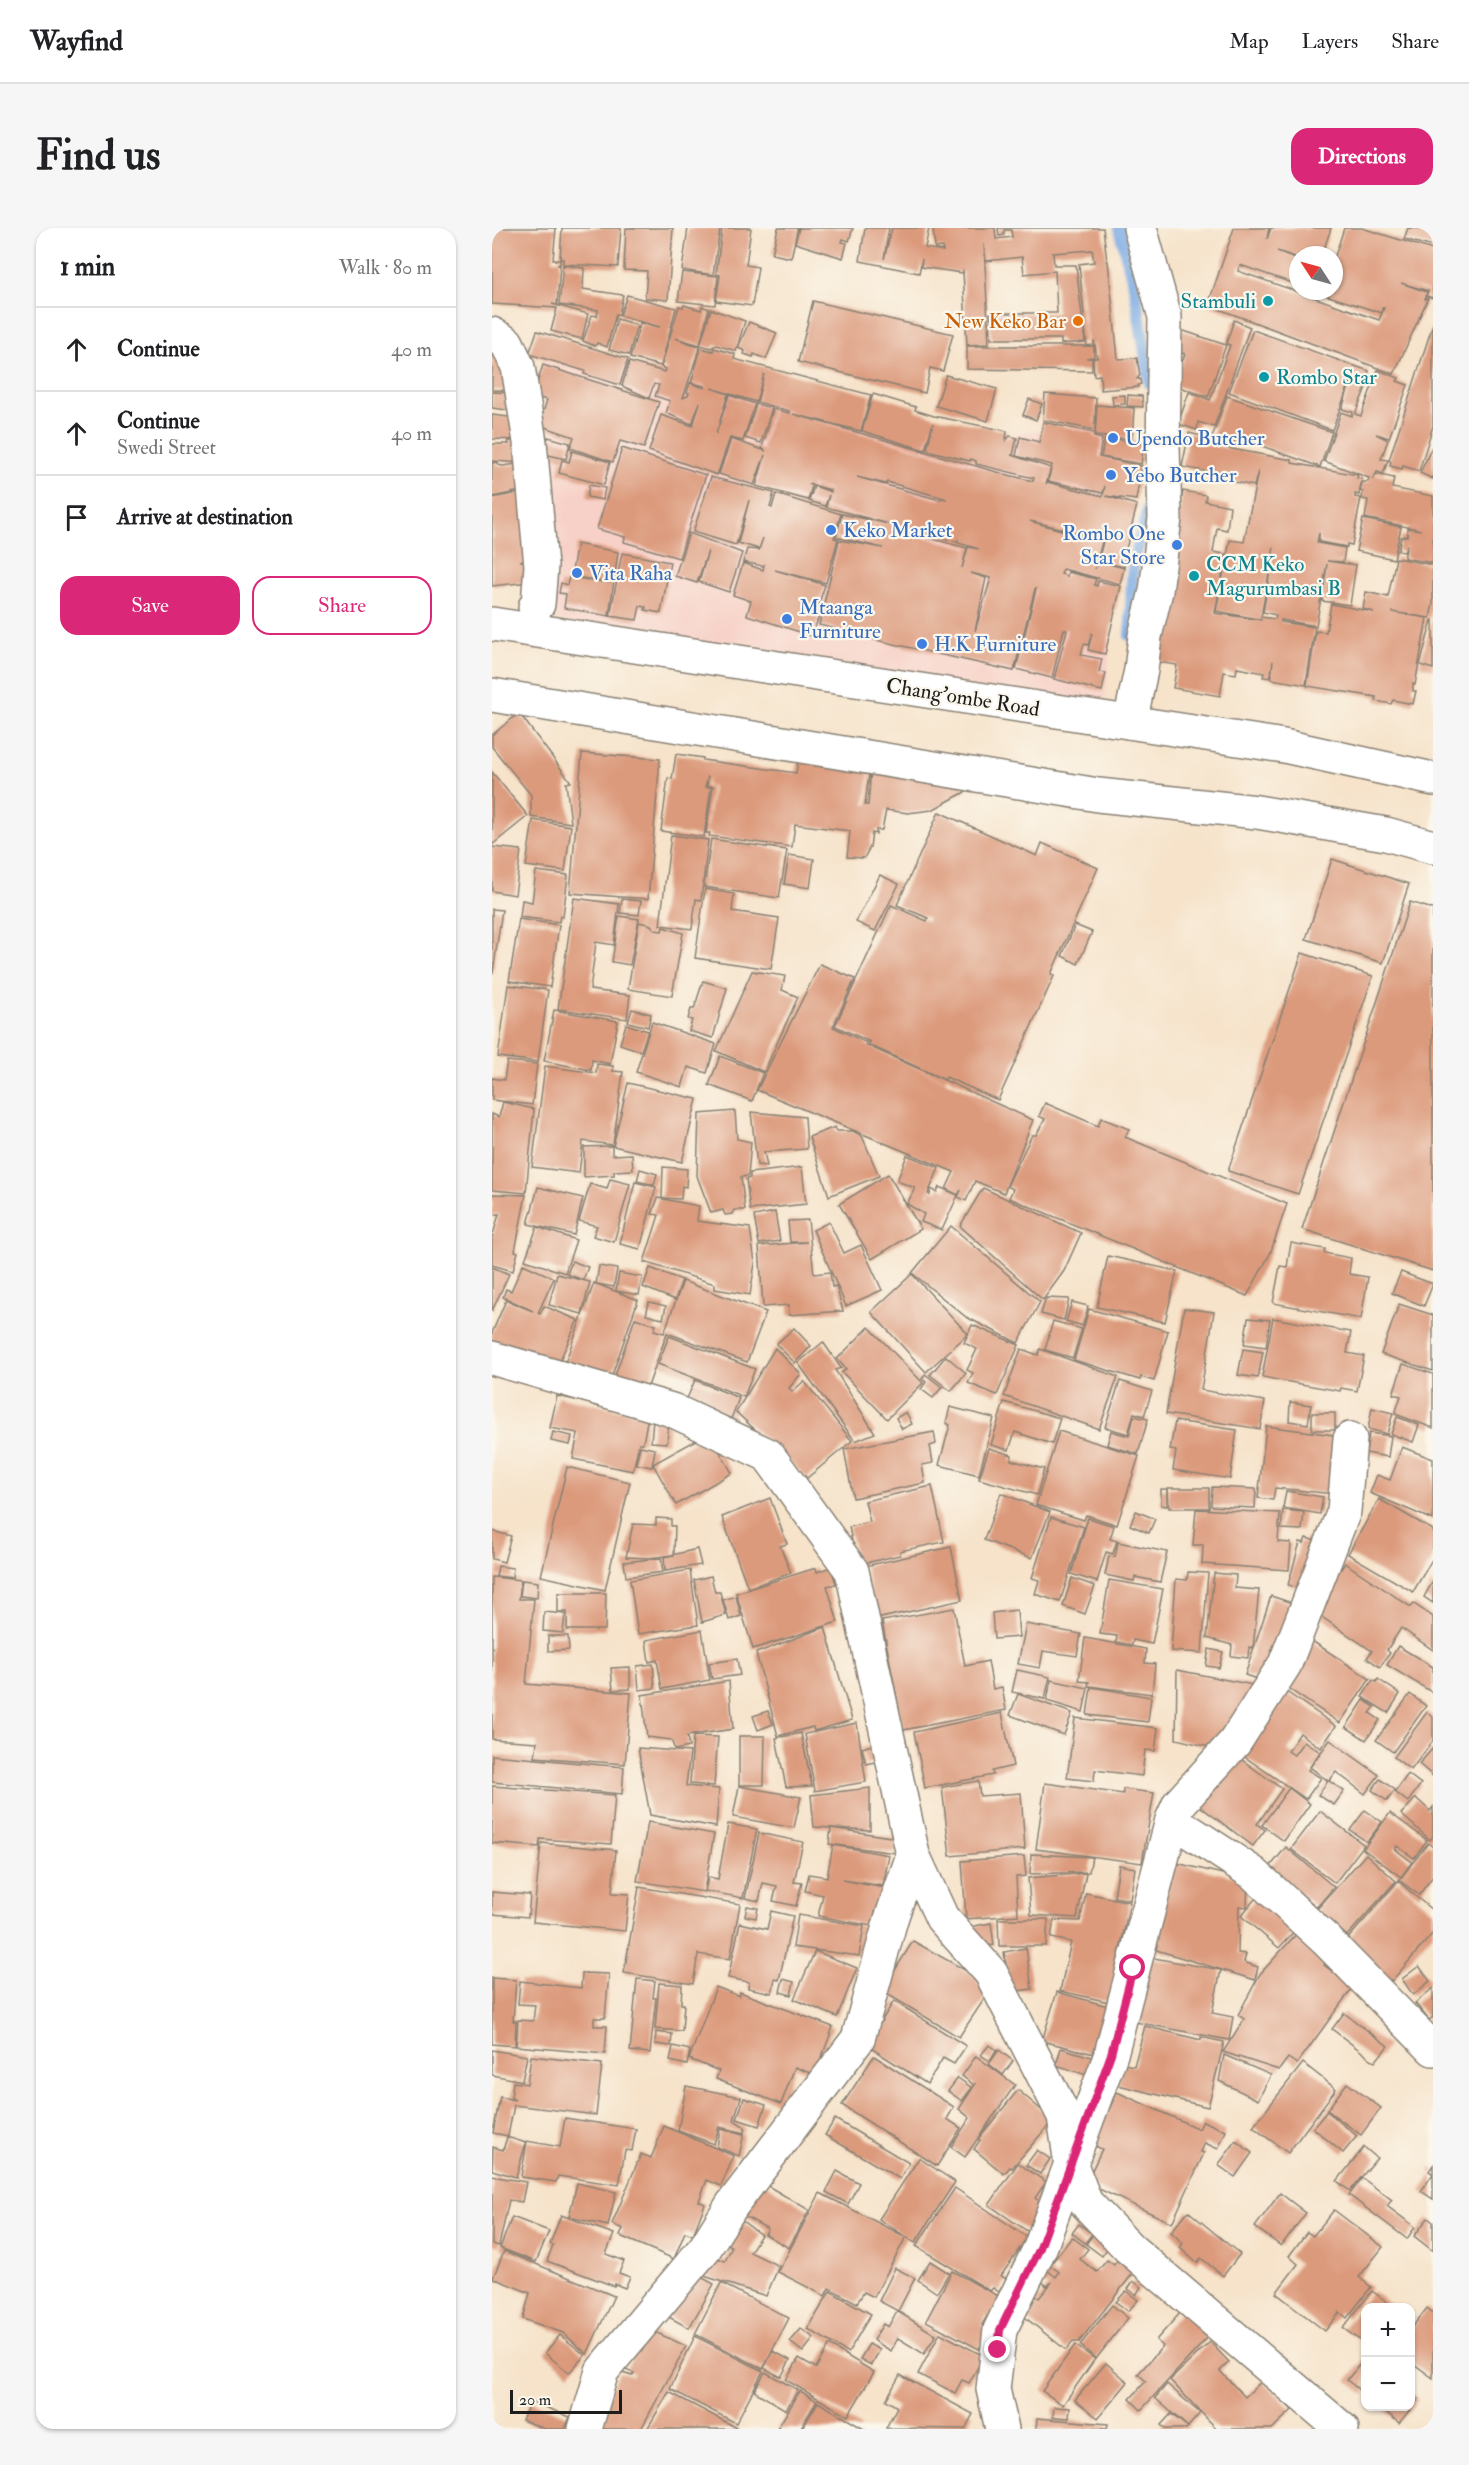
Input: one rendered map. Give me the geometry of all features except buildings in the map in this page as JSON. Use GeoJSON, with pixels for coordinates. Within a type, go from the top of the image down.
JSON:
{"type":"FeatureCollection","features":[{"type":"Feature","properties":{"kind":"street"},"geometry":{"type":"LineString","coordinates":[[1130,722],[1141,670],[1145,636],[1156,591],[1165,518],[1163,447],[1165,317],[1140,228]]}},
{"type":"Feature","properties":{"kind":"street"},"geometry":{"type":"LineString","coordinates":[[492,334],[507,343],[518,367],[530,442],[541,566],[538,604],[535,608]]}},
{"type":"Feature","properties":{"kind":"street","name":"Chang'ombe Road"},"geometry":{"type":"LineString","coordinates":[[492,624],[1284,746],[1433,779]]}},
{"type":"Feature","properties":{"kind":"street"},"geometry":{"type":"LineString","coordinates":[[492,695],[1098,795],[1257,812],[1386,834],[1433,847]]}},
{"type":"Feature","properties":{"kind":"street"},"geometry":{"type":"LineString","coordinates":[[492,1358],[672,1410],[768,1455],[793,1486],[852,1571],[913,1855],[942,1918],[991,1973],[1064,2115],[1071,2165],[1086,2203],[1129,2248],[1342,2429]]}},
{"type":"Feature","properties":{"kind":"street"},"geometry":{"type":"LineString","coordinates":[[1002,2429],[993,2389],[1000,2330],[1040,2248],[1111,2054],[1172,1820],[1179,1804],[1235,1742],[1285,1664],[1344,1512],[1350,1439]]}},
{"type":"Feature","properties":{"kind":"street"},"geometry":{"type":"LineString","coordinates":[[1172,1820],[1197,1834],[1253,1873],[1326,1941],[1433,2049]]}},
{"type":"Feature","properties":{"kind":"street"},"geometry":{"type":"LineString","coordinates":[[585,2429],[602,2371],[705,2248],[732,2205],[858,2039],[891,1919],[913,1855]]}},
{"type":"Feature","properties":{"kind":"street"},"geometry":{"type":"LineString","coordinates":[[891,1919],[942,1918]]}},
{"type":"Feature","properties":{"kind":"shaded area","name":"Keko Market"},"geometry":{"type":"Polygon","coordinates":[[[550,344],[969,441],[1131,417],[1104,711],[546,618],[532,388],[550,344]]]}},
{"type":"Feature","properties":{"kind":"waterway"},"geometry":{"type":"LineString","coordinates":[[1119,228],[1135,290],[1150,383]]}},
{"type":"Feature","properties":{"kind":"waterway"},"geometry":{"type":"LineString","coordinates":[[1130,635],[1133,568],[1150,499]]}},
{"type":"Feature","properties":{"kind":"place","name":"Stambuli"},"geometry":{"type":"Point","coordinates":[1268,301]}},
{"type":"Feature","properties":{"kind":"place","name":"New Keko Bar"},"geometry":{"type":"Point","coordinates":[1078,321]}},
{"type":"Feature","properties":{"kind":"place","name":"Rombo Star"},"geometry":{"type":"Point","coordinates":[1264,377]}},
{"type":"Feature","properties":{"kind":"place","name":"Upendo Butcher"},"geometry":{"type":"Point","coordinates":[1113,438]}},
{"type":"Feature","properties":{"kind":"place","name":"Yebo Butcher"},"geometry":{"type":"Point","coordinates":[1111,475]}},
{"type":"Feature","properties":{"kind":"place","name":"Keko Market"},"geometry":{"type":"Point","coordinates":[831,530]}},
{"type":"Feature","properties":{"kind":"place","name":"Rombo One Star Store"},"geometry":{"type":"Point","coordinates":[1177,545]}},
{"type":"Feature","properties":{"kind":"place","name":"Vita Raha"},"geometry":{"type":"Point","coordinates":[577,573]}},
{"type":"Feature","properties":{"kind":"place","name":"CCM Keko Magurumbasi B"},"geometry":{"type":"Point","coordinates":[1194,576]}},
{"type":"Feature","properties":{"kind":"place","name":"Mtaanga Furniture"},"geometry":{"type":"Point","coordinates":[787,619]}},
{"type":"Feature","properties":{"kind":"place","name":"H.K Furniture"},"geometry":{"type":"Point","coordinates":[922,644]}},
{"type":"Feature","properties":{"kind":"route"},"geometry":{"type":"LineString","coordinates":[[998,2350],[1000,2330],[1040,2248],[1111,2054],[1133,1968]]}}]}
